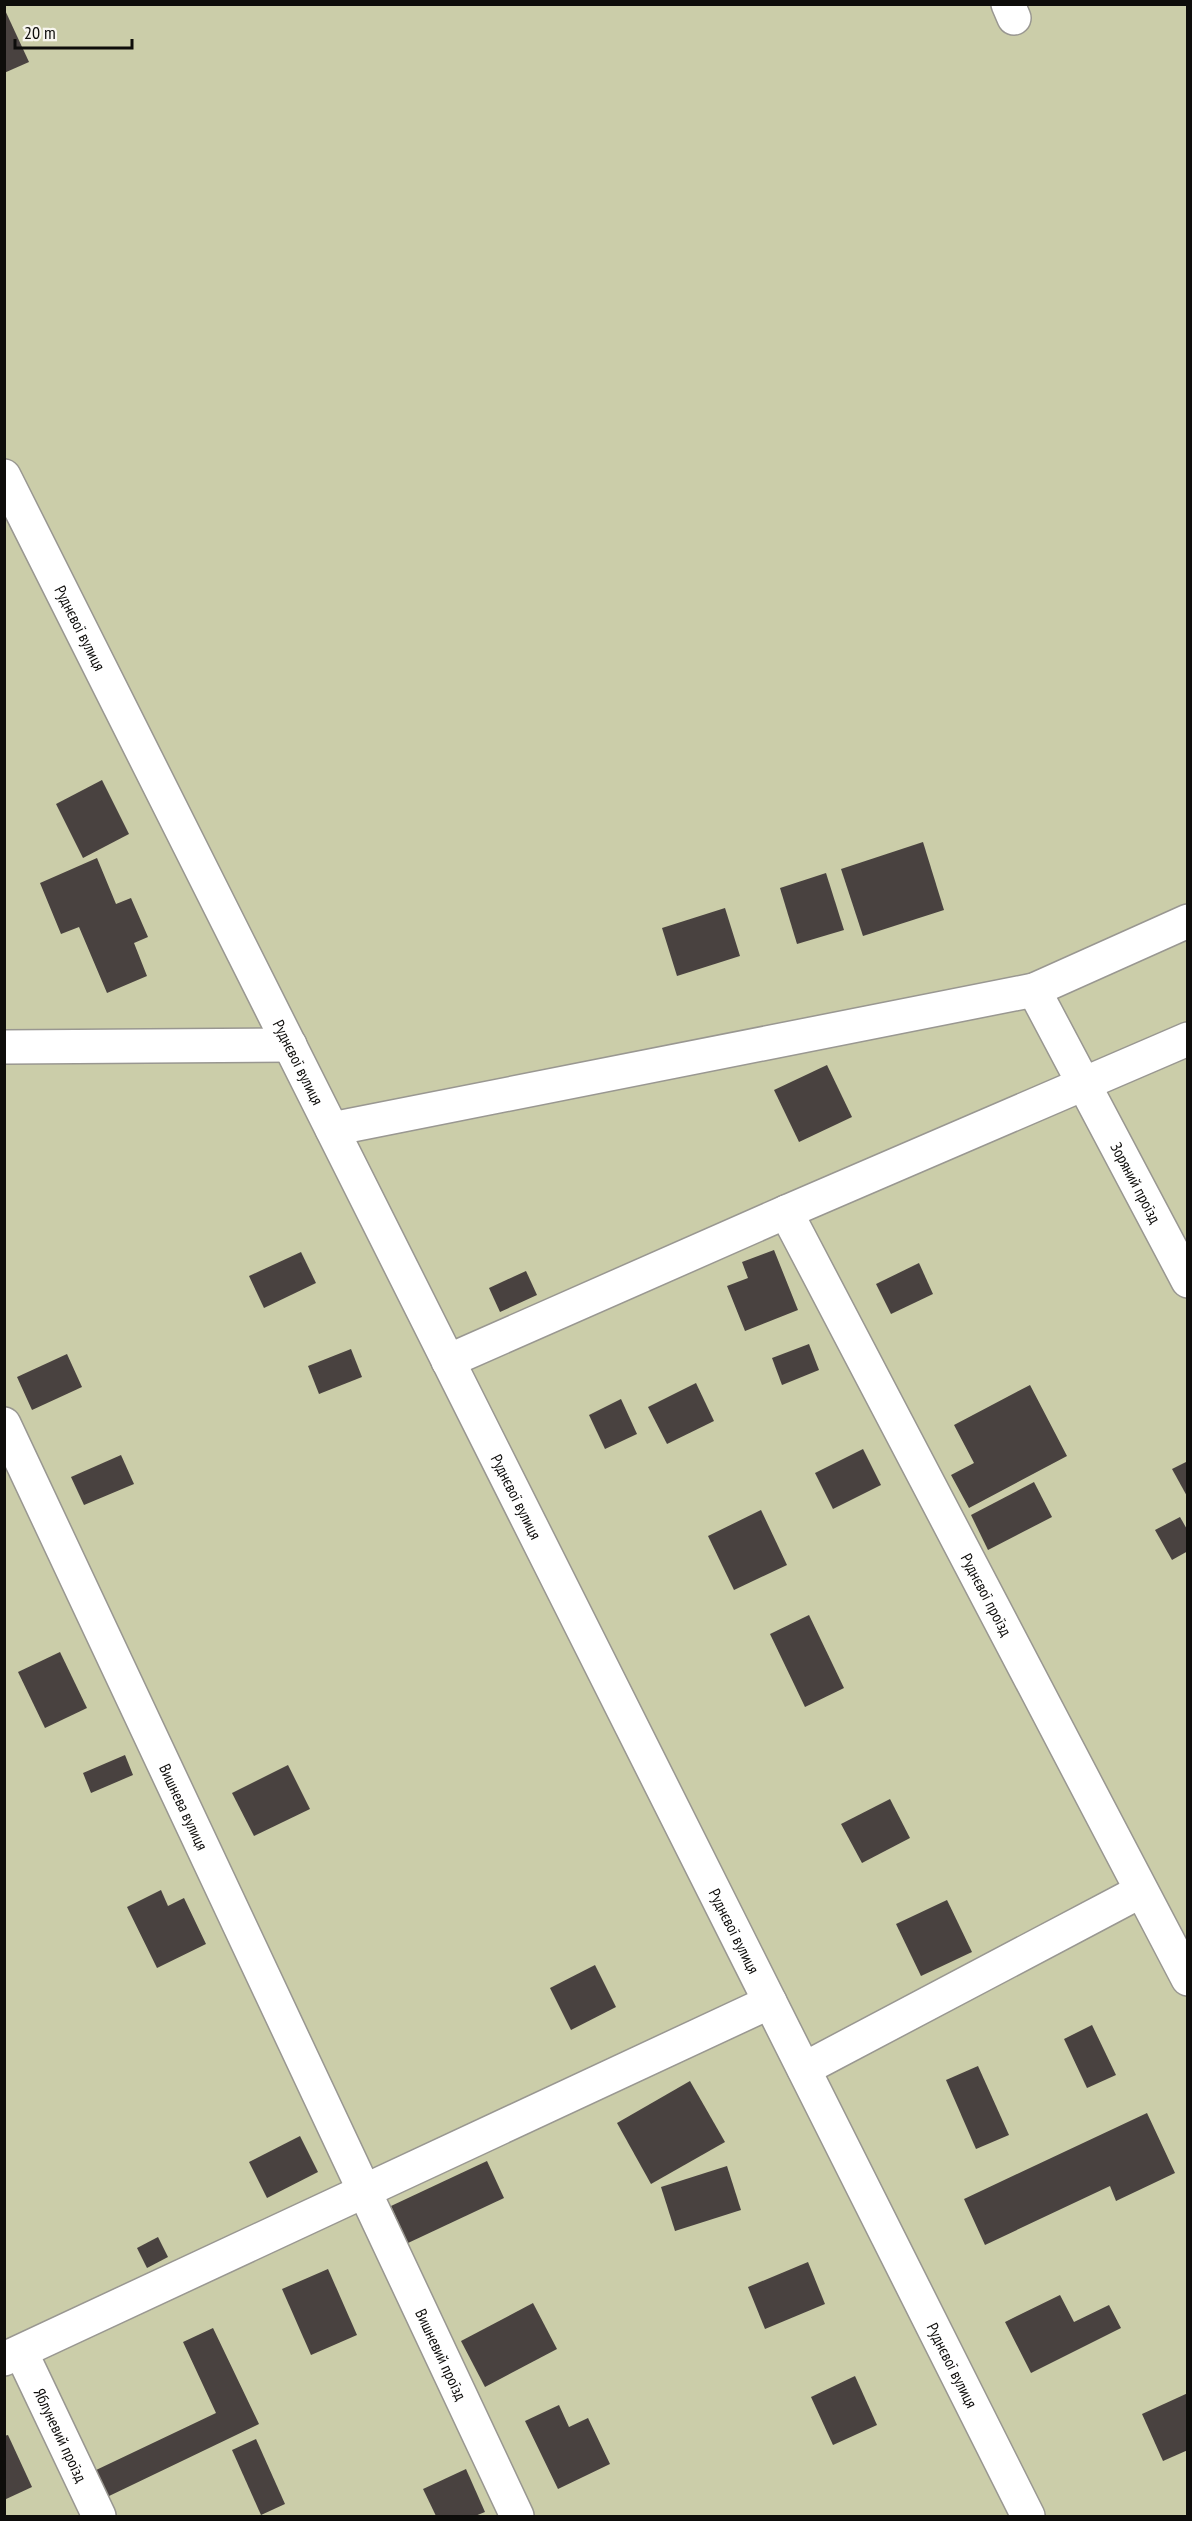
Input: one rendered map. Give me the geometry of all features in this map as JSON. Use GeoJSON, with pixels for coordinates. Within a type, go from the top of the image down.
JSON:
{"type":"FeatureCollection","features":[{"type":"Feature","properties":{"kind":"street","name":"Руднєвої вулиця"},"geometry":{"type":"LineString","coordinates":[[4,476],[1028,2517]]}},
{"type":"Feature","properties":{"kind":"street"},"geometry":{"type":"LineString","coordinates":[[332,1129],[1034,990],[1188,921]]}},
{"type":"Feature","properties":{"kind":"street","name":"Зоряний проїзд"},"geometry":{"type":"LineString","coordinates":[[1034,990],[1188,1281]]}},
{"type":"Feature","properties":{"kind":"street"},"geometry":{"type":"LineString","coordinates":[[448,1361],[1188,1039]]}},
{"type":"Feature","properties":{"kind":"street"},"geometry":{"type":"LineString","coordinates":[[4,1047],[290,1046]]}},
{"type":"Feature","properties":{"kind":"street","name":"Руднєвої проїзд"},"geometry":{"type":"LineString","coordinates":[[786,1212],[1188,1979]]}},
{"type":"Feature","properties":{"kind":"street","name":"Вишнева вулиця"},"geometry":{"type":"LineString","coordinates":[[4,1424],[363,2192]]}},
{"type":"Feature","properties":{"kind":"street"},"geometry":{"type":"LineString","coordinates":[[804,2069],[1142,1891]]}},
{"type":"Feature","properties":{"kind":"street"},"geometry":{"type":"LineString","coordinates":[[13,2356],[770,2002]]}},
{"type":"Feature","properties":{"kind":"street","name":"Вишневий проїзд"},"geometry":{"type":"LineString","coordinates":[[363,2192],[517,2517]]}},
{"type":"Feature","properties":{"kind":"street","name":"Яблуневий проїзд"},"geometry":{"type":"LineString","coordinates":[[13,2356],[99,2517]]}},
{"type":"Feature","properties":{"kind":"green space"},"geometry":{"type":"Polygon","coordinates":[[[5,5],[1187,5],[1187,2516],[5,2516],[5,5]]]}},
{"type":"Feature","properties":{"kind":"building"},"geometry":{"type":"Polygon","coordinates":[[[4,8],[29,62],[4,73],[4,8]]]}},
{"type":"Feature","properties":{"kind":"building"},"geometry":{"type":"Polygon","coordinates":[[[102,780],[129,834],[83,858],[56,804],[102,780]]]}},
{"type":"Feature","properties":{"kind":"building"},"geometry":{"type":"Polygon","coordinates":[[[923,842],[944,910],[863,936],[841,869],[923,842]]]}},
{"type":"Feature","properties":{"kind":"building"},"geometry":{"type":"Polygon","coordinates":[[[97,858],[116,904],[131,898],[148,937],[134,943],[147,976],[107,993],[79,927],[61,934],[40,883],[97,858]]]}},
{"type":"Feature","properties":{"kind":"building"},"geometry":{"type":"Polygon","coordinates":[[[826,873],[844,930],[797,944],[780,888],[826,873]]]}},
{"type":"Feature","properties":{"kind":"building"},"geometry":{"type":"Polygon","coordinates":[[[725,908],[740,956],[677,976],[662,928],[725,908]]]}},
{"type":"Feature","properties":{"kind":"building"},"geometry":{"type":"Polygon","coordinates":[[[827,1065],[852,1117],[799,1142],[774,1090],[827,1065]]]}},
{"type":"Feature","properties":{"kind":"building"},"geometry":{"type":"Polygon","coordinates":[[[774,1250],[798,1310],[745,1331],[727,1286],[748,1278],[742,1262],[774,1250]]]}},
{"type":"Feature","properties":{"kind":"building"},"geometry":{"type":"Polygon","coordinates":[[[301,1252],[316,1283],[264,1308],[249,1276],[301,1252]]]}},
{"type":"Feature","properties":{"kind":"building"},"geometry":{"type":"Polygon","coordinates":[[[919,1263],[933,1294],[891,1314],[876,1284],[919,1263]]]}},
{"type":"Feature","properties":{"kind":"building"},"geometry":{"type":"Polygon","coordinates":[[[526,1271],[537,1295],[500,1312],[489,1288],[526,1271]]]}},
{"type":"Feature","properties":{"kind":"building"},"geometry":{"type":"Polygon","coordinates":[[[809,1344],[819,1370],[782,1385],[772,1358],[809,1344]]]}},
{"type":"Feature","properties":{"kind":"building"},"geometry":{"type":"Polygon","coordinates":[[[351,1349],[362,1377],[319,1394],[308,1366],[351,1349]]]}},
{"type":"Feature","properties":{"kind":"building"},"geometry":{"type":"Polygon","coordinates":[[[67,1354],[82,1387],[32,1410],[17,1377],[67,1354]]]}},
{"type":"Feature","properties":{"kind":"building"},"geometry":{"type":"Polygon","coordinates":[[[696,1383],[714,1421],[667,1444],[648,1407],[696,1383]]]}},
{"type":"Feature","properties":{"kind":"building"},"geometry":{"type":"Polygon","coordinates":[[[1030,1385],[1067,1456],[969,1508],[951,1475],[974,1463],[954,1425],[1030,1385]]]}},
{"type":"Feature","properties":{"kind":"building"},"geometry":{"type":"Polygon","coordinates":[[[621,1399],[637,1434],[605,1449],[589,1415],[621,1399]]]}},
{"type":"Feature","properties":{"kind":"building"},"geometry":{"type":"Polygon","coordinates":[[[863,1449],[881,1485],[833,1509],[815,1473],[863,1449]]]}},
{"type":"Feature","properties":{"kind":"building"},"geometry":{"type":"Polygon","coordinates":[[[121,1455],[134,1484],[84,1505],[71,1477],[121,1455]]]}},
{"type":"Feature","properties":{"kind":"building"},"geometry":{"type":"Polygon","coordinates":[[[1188,1461],[1188,1498],[1172,1469],[1188,1461]]]}},
{"type":"Feature","properties":{"kind":"building"},"geometry":{"type":"Polygon","coordinates":[[[1034,1482],[1052,1517],[988,1550],[971,1515],[1034,1482]]]}},
{"type":"Feature","properties":{"kind":"building"},"geometry":{"type":"Polygon","coordinates":[[[761,1510],[787,1565],[734,1590],[708,1536],[761,1510]]]}},
{"type":"Feature","properties":{"kind":"building"},"geometry":{"type":"Polygon","coordinates":[[[1180,1517],[1188,1531],[1188,1551],[1172,1560],[1155,1530],[1180,1517]]]}},
{"type":"Feature","properties":{"kind":"building"},"geometry":{"type":"Polygon","coordinates":[[[809,1615],[844,1688],[805,1707],[770,1634],[809,1615]]]}},
{"type":"Feature","properties":{"kind":"building"},"geometry":{"type":"Polygon","coordinates":[[[60,1652],[87,1708],[45,1728],[18,1672],[60,1652]]]}},
{"type":"Feature","properties":{"kind":"building"},"geometry":{"type":"Polygon","coordinates":[[[125,1755],[133,1775],[91,1793],[83,1773],[125,1755]]]}},
{"type":"Feature","properties":{"kind":"building"},"geometry":{"type":"Polygon","coordinates":[[[288,1765],[310,1809],[254,1836],[232,1793],[288,1765]]]}},
{"type":"Feature","properties":{"kind":"building"},"geometry":{"type":"Polygon","coordinates":[[[890,1799],[910,1838],[862,1863],[841,1824],[890,1799]]]}},
{"type":"Feature","properties":{"kind":"building"},"geometry":{"type":"Polygon","coordinates":[[[161,1890],[168,1906],[184,1898],[206,1944],[157,1968],[127,1907],[161,1890]]]}},
{"type":"Feature","properties":{"kind":"building"},"geometry":{"type":"Polygon","coordinates":[[[947,1900],[972,1952],[921,1976],[896,1924],[947,1900]]]}},
{"type":"Feature","properties":{"kind":"building"},"geometry":{"type":"Polygon","coordinates":[[[595,1965],[616,2007],[571,2030],[550,1988],[595,1965]]]}},
{"type":"Feature","properties":{"kind":"building"},"geometry":{"type":"Polygon","coordinates":[[[1092,2025],[1116,2075],[1087,2088],[1064,2039],[1092,2025]]]}},
{"type":"Feature","properties":{"kind":"building"},"geometry":{"type":"Polygon","coordinates":[[[978,2066],[1009,2135],[976,2149],[946,2080],[978,2066]]]}},
{"type":"Feature","properties":{"kind":"building"},"geometry":{"type":"Polygon","coordinates":[[[690,2081],[725,2142],[651,2184],[617,2123],[690,2081]]]}},
{"type":"Feature","properties":{"kind":"building"},"geometry":{"type":"Polygon","coordinates":[[[1147,2113],[1175,2173],[1116,2201],[1110,2186],[985,2245],[964,2199],[1147,2113]]]}},
{"type":"Feature","properties":{"kind":"building"},"geometry":{"type":"Polygon","coordinates":[[[300,2136],[318,2172],[267,2198],[249,2162],[300,2136]]]}},
{"type":"Feature","properties":{"kind":"building"},"geometry":{"type":"Polygon","coordinates":[[[487,2161],[504,2198],[408,2243],[391,2206],[487,2161]]]}},
{"type":"Feature","properties":{"kind":"building"},"geometry":{"type":"Polygon","coordinates":[[[727,2166],[741,2210],[675,2231],[661,2187],[727,2166]]]}},
{"type":"Feature","properties":{"kind":"building"},"geometry":{"type":"Polygon","coordinates":[[[158,2237],[168,2257],[147,2268],[137,2248],[158,2237]]]}},
{"type":"Feature","properties":{"kind":"building"},"geometry":{"type":"Polygon","coordinates":[[[808,2262],[825,2304],[765,2329],[748,2287],[808,2262]]]}},
{"type":"Feature","properties":{"kind":"building"},"geometry":{"type":"Polygon","coordinates":[[[328,2269],[357,2335],[311,2355],[282,2289],[328,2269]]]}},
{"type":"Feature","properties":{"kind":"building"},"geometry":{"type":"Polygon","coordinates":[[[1060,2295],[1074,2322],[1109,2305],[1121,2328],[1031,2373],[1005,2322],[1060,2295]]]}},
{"type":"Feature","properties":{"kind":"building"},"geometry":{"type":"Polygon","coordinates":[[[533,2303],[557,2349],[485,2387],[461,2341],[533,2303]]]}},
{"type":"Feature","properties":{"kind":"building"},"geometry":{"type":"Polygon","coordinates":[[[213,2328],[259,2424],[107,2497],[94,2471],[216,2413],[183,2342],[213,2328]]]}},
{"type":"Feature","properties":{"kind":"building"},"geometry":{"type":"Polygon","coordinates":[[[855,2376],[877,2425],[833,2445],[811,2397],[855,2376]]]}},
{"type":"Feature","properties":{"kind":"building"},"geometry":{"type":"Polygon","coordinates":[[[1188,2393],[1188,2450],[1163,2461],[1142,2414],[1188,2393]]]}},
{"type":"Feature","properties":{"kind":"building"},"geometry":{"type":"Polygon","coordinates":[[[559,2405],[569,2427],[588,2418],[610,2464],[558,2489],[525,2421],[559,2405]]]}},
{"type":"Feature","properties":{"kind":"building"},"geometry":{"type":"Polygon","coordinates":[[[8,2435],[32,2487],[4,2500],[4,2436],[8,2435]]]}},
{"type":"Feature","properties":{"kind":"building"},"geometry":{"type":"Polygon","coordinates":[[[256,2439],[285,2504],[261,2515],[232,2450],[256,2439]]]}},
{"type":"Feature","properties":{"kind":"building"},"geometry":{"type":"Polygon","coordinates":[[[466,2469],[485,2512],[475,2516],[436,2516],[423,2489],[466,2469]]]}}]}
